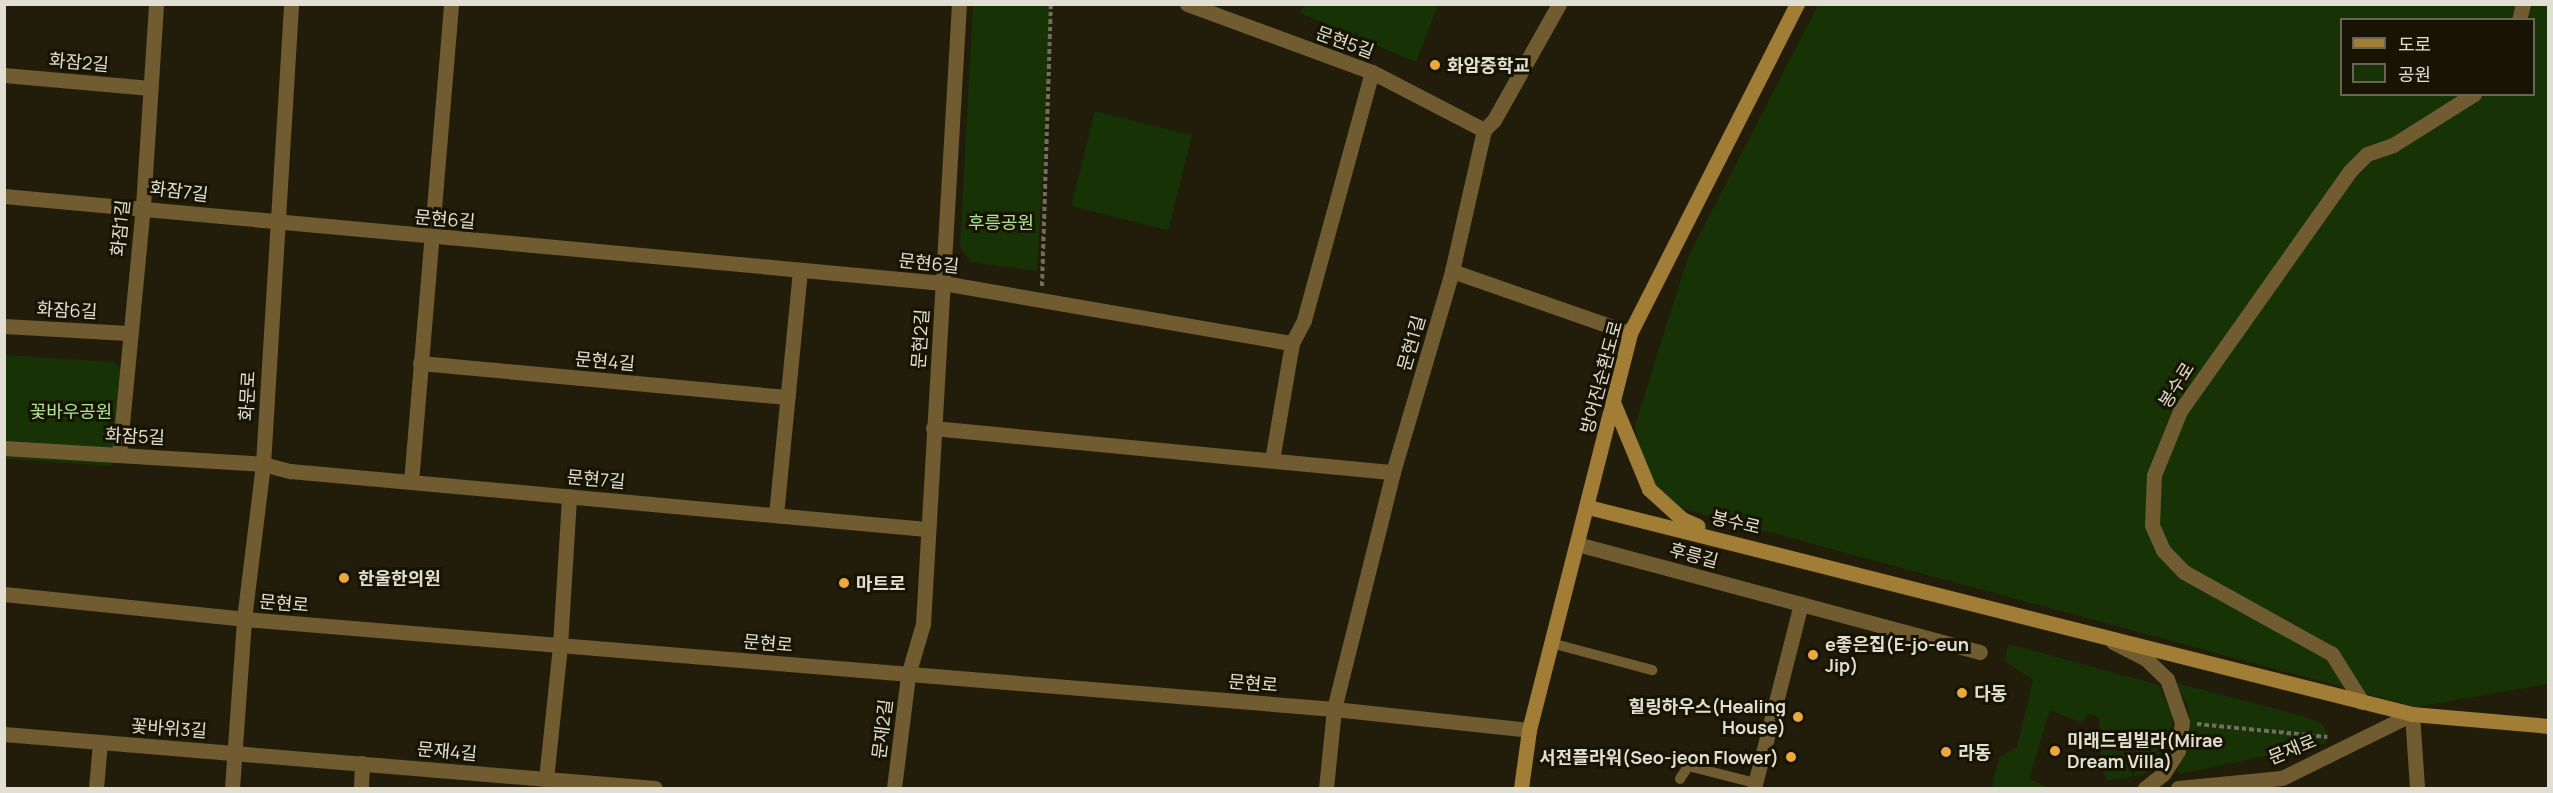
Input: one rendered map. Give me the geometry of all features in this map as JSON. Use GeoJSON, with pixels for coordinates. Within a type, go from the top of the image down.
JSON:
{"type":"FeatureCollection","features":[{"type":"Feature","properties":{"kind":"main road","name":"방어진순환도로"},"geometry":{"type":"LineString","coordinates":[[1521,789],[1529,730],[1588,507],[1630,333],[1797,4]]}},
{"type":"Feature","properties":{"kind":"main road"},"geometry":{"type":"LineString","coordinates":[[1613,402],[1649,489],[1682,519],[1736,542]]}},
{"type":"Feature","properties":{"kind":"main road","name":"봉수로"},"geometry":{"type":"LineString","coordinates":[[1588,507],[1736,542],[2412,714],[2548,726]]}},
{"type":"Feature","properties":{"kind":"street","name":"화잠1길"},"geometry":{"type":"LineString","coordinates":[[119,455],[128,333],[143,206],[156,4]]}},
{"type":"Feature","properties":{"kind":"street","name":"화문로"},"geometry":{"type":"LineString","coordinates":[[232,789],[244,619],[263,464],[291,4]]}},
{"type":"Feature","properties":{"kind":"street"},"geometry":{"type":"LineString","coordinates":[[411,482],[429,237],[451,4]]}},
{"type":"Feature","properties":{"kind":"street","name":"문현2길"},"geometry":{"type":"LineString","coordinates":[[908,675],[923,624],[926,529],[943,283],[958,4]]}},
{"type":"Feature","properties":{"kind":"street","name":"문현5길"},"geometry":{"type":"LineString","coordinates":[[1187,4],[1372,72],[1484,130]]}},
{"type":"Feature","properties":{"kind":"street","name":"문현1길"},"geometry":{"type":"LineString","coordinates":[[1326,789],[1334,709],[1393,472],[1452,271],[1484,130],[1494,120],[1559,4]]}},
{"type":"Feature","properties":{"kind":"street"},"geometry":{"type":"LineString","coordinates":[[1272,460],[1292,343],[1304,320],[1372,72]]}},
{"type":"Feature","properties":{"kind":"street","name":"화잠2길"},"geometry":{"type":"LineString","coordinates":[[4,75],[150,88]]}},
{"type":"Feature","properties":{"kind":"street","name":"봉수로"},"geometry":{"type":"LineString","coordinates":[[2362,702],[2332,654],[2184,572],[2163,550],[2152,525],[2154,475],[2180,411],[2350,171],[2367,154],[2392,145],[2471,96]]}},
{"type":"Feature","properties":{"kind":"street","name":"화잠7길"},"geometry":{"type":"LineString","coordinates":[[4,196],[143,206],[277,223]]}},
{"type":"Feature","properties":{"kind":"street","name":"문현6길"},"geometry":{"type":"LineString","coordinates":[[277,223],[943,283],[1292,343]]}},
{"type":"Feature","properties":{"kind":"street"},"geometry":{"type":"LineString","coordinates":[[776,515],[800,270]]}},
{"type":"Feature","properties":{"kind":"street"},"geometry":{"type":"LineString","coordinates":[[1452,271],[1630,333]]}},
{"type":"Feature","properties":{"kind":"street","name":"화잠6길"},"geometry":{"type":"LineString","coordinates":[[4,326],[128,333]]}},
{"type":"Feature","properties":{"kind":"street","name":"문현4길"},"geometry":{"type":"LineString","coordinates":[[420,363],[787,397]]}},
{"type":"Feature","properties":{"kind":"street"},"geometry":{"type":"LineString","coordinates":[[933,428],[1393,472]]}},
{"type":"Feature","properties":{"kind":"street","name":"화잠5길"},"geometry":{"type":"LineString","coordinates":[[4,448],[263,464]]}},
{"type":"Feature","properties":{"kind":"street","name":"문현7길"},"geometry":{"type":"LineString","coordinates":[[263,464],[290,471],[926,529]]}},
{"type":"Feature","properties":{"kind":"street"},"geometry":{"type":"LineString","coordinates":[[546,779],[560,645],[569,496]]}},
{"type":"Feature","properties":{"kind":"street","name":"후릉길"},"geometry":{"type":"LineString","coordinates":[[1577,544],[1980,652]]}},
{"type":"Feature","properties":{"kind":"street","name":"문현로"},"geometry":{"type":"LineString","coordinates":[[4,594],[244,619],[1334,709],[1529,730]]}},
{"type":"Feature","properties":{"kind":"street"},"geometry":{"type":"LineString","coordinates":[[1755,786],[1801,604]]}},
{"type":"Feature","properties":{"kind":"street"},"geometry":{"type":"LineString","coordinates":[[2096,634],[2145,658],[2167,680],[2182,722],[2178,751],[2163,774],[2145,789]]}},
{"type":"Feature","properties":{"kind":"street","name":"문재2길"},"geometry":{"type":"LineString","coordinates":[[894,789],[908,675]]}},
{"type":"Feature","properties":{"kind":"street"},"geometry":{"type":"LineString","coordinates":[[2412,714],[2417,789]]}},
{"type":"Feature","properties":{"kind":"street","name":"문재로"},"geometry":{"type":"LineString","coordinates":[[2178,789],[2282,778],[2412,714]]}},
{"type":"Feature","properties":{"kind":"street","name":"꽃바위3길"},"geometry":{"type":"LineString","coordinates":[[4,734],[235,752]]}},
{"type":"Feature","properties":{"kind":"street"},"geometry":{"type":"LineString","coordinates":[[96,789],[99,742]]}},
{"type":"Feature","properties":{"kind":"street","name":"문재4길"},"geometry":{"type":"LineString","coordinates":[[235,752],[655,789]]}},
{"type":"Feature","properties":{"kind":"street"},"geometry":{"type":"LineString","coordinates":[[361,789],[362,763]]}},
{"type":"Feature","properties":{"kind":"lane"},"geometry":{"type":"LineString","coordinates":[[1551,643],[1653,670]]}},
{"type":"Feature","properties":{"kind":"lane"},"geometry":{"type":"LineString","coordinates":[[1680,779],[1688,766],[1755,786]]}},
{"type":"Feature","properties":{"kind":"path"},"geometry":{"type":"LineString","coordinates":[[1042,300],[1051,4]]}},
{"type":"Feature","properties":{"kind":"path"},"geometry":{"type":"LineString","coordinates":[[2182,722],[2360,740]]}},
{"type":"Feature","properties":{"kind":"green space"},"geometry":{"type":"Polygon","coordinates":[[[1305,4],[1438,5],[1416,62],[1300,13],[1305,4]]]}},
{"type":"Feature","properties":{"kind":"green space","name":"후릉공원"},"geometry":{"type":"Polygon","coordinates":[[[973,5],[1052,5],[1037,271],[971,262],[960,247],[973,5]]]}},
{"type":"Feature","properties":{"kind":"green space"},"geometry":{"type":"Polygon","coordinates":[[[1818,5],[2548,5],[2548,684],[2416,707],[1680,508],[1646,476],[1635,425],[1688,257],[1818,5]]]}},
{"type":"Feature","properties":{"kind":"green space"},"geometry":{"type":"Polygon","coordinates":[[[1095,111],[1192,135],[1168,230],[1071,206],[1095,111]]]}},
{"type":"Feature","properties":{"kind":"green space","name":"꽃바우공원"},"geometry":{"type":"Polygon","coordinates":[[[4,355],[114,362],[125,374],[122,458],[111,466],[5,459],[4,355]]]}},
{"type":"Feature","properties":{"kind":"green space"},"geometry":{"type":"Polygon","coordinates":[[[2008,644],[2159,685],[2172,714],[2173,746],[2164,763],[2141,775],[2107,781],[2100,762],[2099,717],[2087,714],[2083,723],[2050,710],[2029,779],[2049,788],[1992,788],[1999,757],[2017,747],[2033,680],[2005,661],[2008,644]]]}},
{"type":"Feature","properties":{"kind":"green space"},"geometry":{"type":"Polygon","coordinates":[[[2176,683],[2303,716],[2321,723],[2327,732],[2326,743],[2180,774],[2177,771],[2190,736],[2188,707],[2176,683]]]}},
{"type":"Feature","properties":{"kind":"place","name":"화암중학교"},"geometry":{"type":"Point","coordinates":[1435,65]}},
{"type":"Feature","properties":{"kind":"place","name":"한울한의원"},"geometry":{"type":"Point","coordinates":[344,578]}},
{"type":"Feature","properties":{"kind":"place","name":"마트로"},"geometry":{"type":"Point","coordinates":[844,583]}},
{"type":"Feature","properties":{"kind":"place","name":"e좋은집(E-jo-eun Jip)"},"geometry":{"type":"Point","coordinates":[1813,655]}},
{"type":"Feature","properties":{"kind":"place","name":"다동"},"geometry":{"type":"Point","coordinates":[1962,693]}},
{"type":"Feature","properties":{"kind":"place","name":"힐링하우스(Healing House)"},"geometry":{"type":"Point","coordinates":[1798,717]}},
{"type":"Feature","properties":{"kind":"place","name":"미래드림빌라(Mirae Dream Villa)"},"geometry":{"type":"Point","coordinates":[2055,751]}},
{"type":"Feature","properties":{"kind":"place","name":"라동"},"geometry":{"type":"Point","coordinates":[1946,752]}},
{"type":"Feature","properties":{"kind":"place","name":"서전플라워(Seo-jeon Flower)"},"geometry":{"type":"Point","coordinates":[1791,757]}}]}
